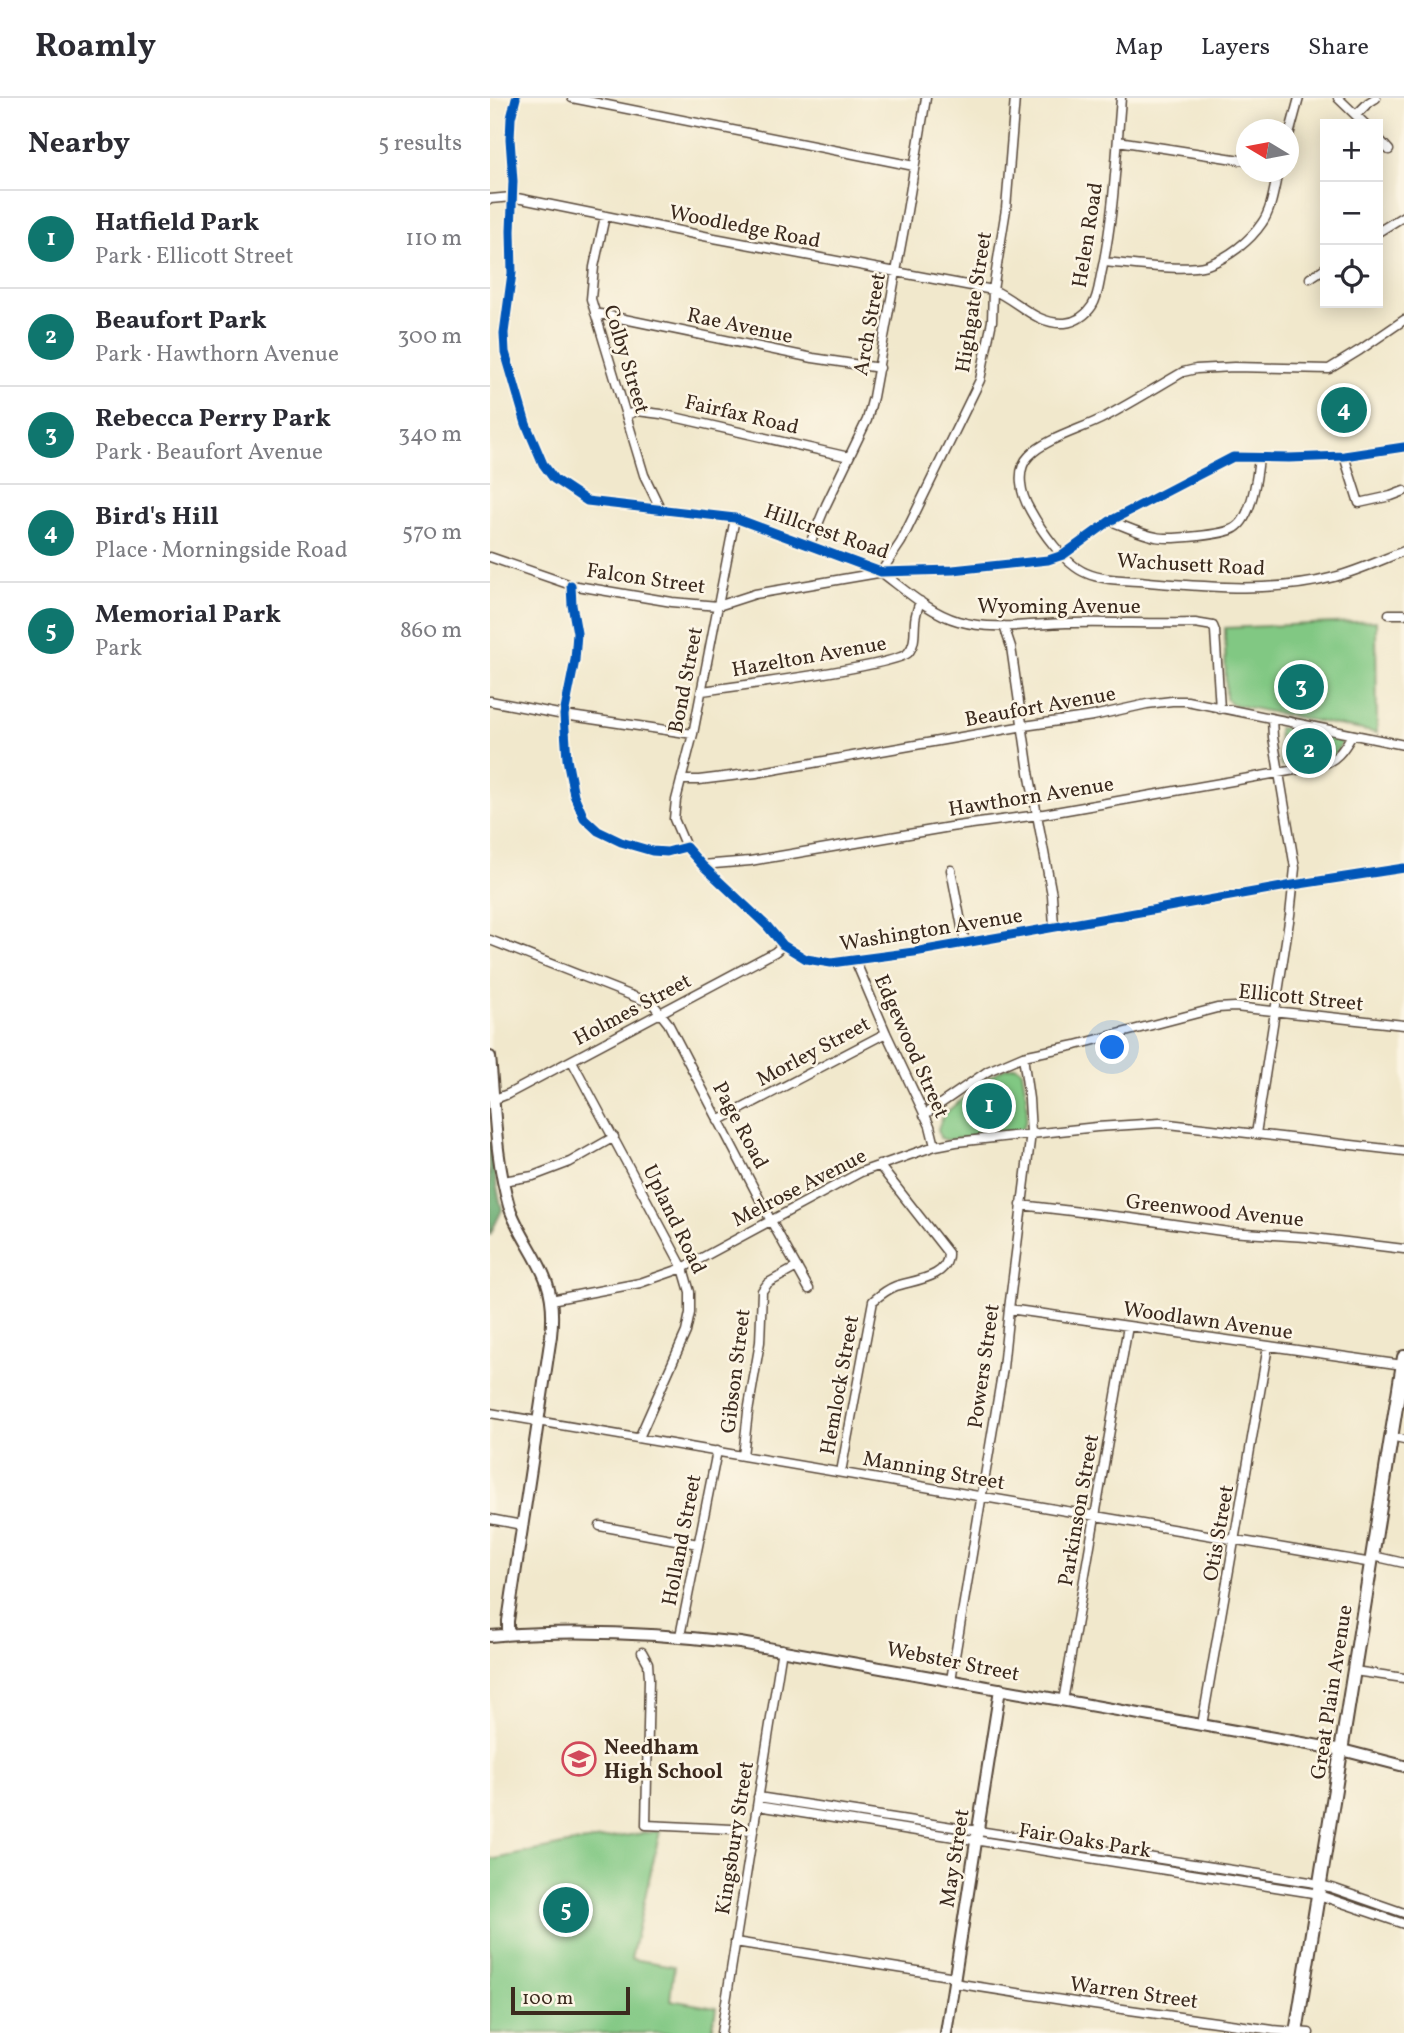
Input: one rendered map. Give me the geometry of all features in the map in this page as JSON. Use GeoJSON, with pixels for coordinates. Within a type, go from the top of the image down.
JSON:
{"type":"FeatureCollection","features":[{"type":"Feature","properties":{"kind":"main road","name":"Great Plain Avenue"},"geometry":{"type":"LineString","coordinates":[[1300,2033],[1319,1889],[1372,1559],[1398,1439],[1403,1361]]}},
{"type":"Feature","properties":{"kind":"street","name":"Hillcrest Road"},"geometry":{"type":"LineString","coordinates":[[516,98],[510,139],[513,161],[512,272],[504,333],[505,352],[526,424],[543,464],[554,479],[587,500],[735,518],[881,572],[953,570],[1048,560],[1063,555],[1110,521],[1233,457],[1344,456],[1404,447]]}},
{"type":"Feature","properties":{"kind":"street"},"geometry":{"type":"LineString","coordinates":[[572,98],[914,166]]}},
{"type":"Feature","properties":{"kind":"street","name":"Arch Street"},"geometry":{"type":"LineString","coordinates":[[809,546],[866,420],[880,368],[926,98]]}},
{"type":"Feature","properties":{"kind":"street","name":"Highgate Street"},"geometry":{"type":"LineString","coordinates":[[881,572],[901,542],[980,380],[992,321],[993,290],[1006,209],[1015,98]]}},
{"type":"Feature","properties":{"kind":"street","name":"Helen Road"},"geometry":{"type":"LineString","coordinates":[[993,290],[1034,317],[1051,323],[1068,323],[1083,316],[1093,305],[1104,262],[1110,220],[1121,98]]}},
{"type":"Feature","properties":{"kind":"street"},"geometry":{"type":"LineString","coordinates":[[1293,119],[1298,98]]}},
{"type":"Feature","properties":{"kind":"street"},"geometry":{"type":"LineString","coordinates":[[1338,98],[1360,119]]}},
{"type":"Feature","properties":{"kind":"street"},"geometry":{"type":"LineString","coordinates":[[1356,115],[1376,98]]}},
{"type":"Feature","properties":{"kind":"street"},"geometry":{"type":"LineString","coordinates":[[1118,141],[1236,159]]}},
{"type":"Feature","properties":{"kind":"street"},"geometry":{"type":"LineString","coordinates":[[1383,143],[1389,150]]}},
{"type":"Feature","properties":{"kind":"street"},"geometry":{"type":"LineString","coordinates":[[1104,262],[1184,267],[1206,265],[1231,253],[1263,221],[1276,182]]}},
{"type":"Feature","properties":{"kind":"street","name":"Woodledge Road"},"geometry":{"type":"LineString","coordinates":[[490,199],[512,197],[993,290]]}},
{"type":"Feature","properties":{"kind":"street","name":"Colby Street"},"geometry":{"type":"LineString","coordinates":[[605,216],[590,299],[644,475],[660,508]]}},
{"type":"Feature","properties":{"kind":"street"},"geometry":{"type":"LineString","coordinates":[[1383,229],[1404,216]]}},
{"type":"Feature","properties":{"kind":"street"},"geometry":{"type":"LineString","coordinates":[[1310,278],[1320,271]]}},
{"type":"Feature","properties":{"kind":"street","name":"Rae Avenue"},"geometry":{"type":"LineString","coordinates":[[595,313],[813,358],[880,368]]}},
{"type":"Feature","properties":{"kind":"street","name":"Wachusett Road"},"geometry":{"type":"LineString","coordinates":[[1404,320],[1329,369],[1234,367],[1183,372],[1104,418],[1055,439],[1030,455],[1021,477],[1021,494],[1046,537],[1087,574],[1186,585],[1243,587],[1334,577],[1404,551]]}},
{"type":"Feature","properties":{"kind":"street","name":"Fairfax Road"},"geometry":{"type":"LineString","coordinates":[[627,415],[637,411],[660,414],[849,457]]}},
{"type":"Feature","properties":{"kind":"street"},"geometry":{"type":"LineString","coordinates":[[1344,456],[1359,503],[1404,491]]}},
{"type":"Feature","properties":{"kind":"street"},"geometry":{"type":"LineString","coordinates":[[1110,521],[1158,538],[1213,535],[1235,529],[1247,512],[1257,479],[1259,458]]}},
{"type":"Feature","properties":{"kind":"street","name":"Bond Street"},"geometry":{"type":"LineString","coordinates":[[686,847],[674,819],[735,518]]}},
{"type":"Feature","properties":{"kind":"street","name":"Falcon Street"},"geometry":{"type":"LineString","coordinates":[[490,557],[571,585],[672,602],[718,606],[755,594],[881,572]]}},
{"type":"Feature","properties":{"kind":"street","name":"Wyoming Avenue"},"geometry":{"type":"LineString","coordinates":[[881,572],[920,601],[956,621],[973,624],[1210,624],[1215,631],[1220,709]]}},
{"type":"Feature","properties":{"kind":"street"},"geometry":{"type":"LineString","coordinates":[[571,585],[578,633],[564,715],[567,759],[575,795],[584,818],[598,831],[621,842],[667,852],[686,847]]}},
{"type":"Feature","properties":{"kind":"street","name":"Hazelton Avenue"},"geometry":{"type":"LineString","coordinates":[[702,691],[897,659],[907,654],[913,646],[915,619],[920,601]]}},
{"type":"Feature","properties":{"kind":"street"},"geometry":{"type":"LineString","coordinates":[[1389,614],[1404,614]]}},
{"type":"Feature","properties":{"kind":"street"},"geometry":{"type":"LineString","coordinates":[[1004,626],[1011,647],[1029,772],[1052,895],[1054,926]]}},
{"type":"Feature","properties":{"kind":"street"},"geometry":{"type":"LineString","coordinates":[[490,701],[693,734]]}},
{"type":"Feature","properties":{"kind":"street","name":"Beaufort Avenue"},"geometry":{"type":"LineString","coordinates":[[681,780],[756,773],[1172,701],[1187,701],[1404,745]]}},
{"type":"Feature","properties":{"kind":"street"},"geometry":{"type":"LineString","coordinates":[[1256,1134],[1295,868],[1278,772],[1272,719]]}},
{"type":"Feature","properties":{"kind":"street","name":"Hawthorn Avenue"},"geometry":{"type":"LineString","coordinates":[[702,865],[750,861],[1038,815],[1328,763],[1342,752],[1352,735]]}},
{"type":"Feature","properties":{"kind":"street","name":"Washington Avenue"},"geometry":{"type":"LineString","coordinates":[[686,847],[783,945],[806,959],[831,963],[965,943],[1404,868]]}},
{"type":"Feature","properties":{"kind":"street"},"geometry":{"type":"LineString","coordinates":[[951,870],[965,943]]}},
{"type":"Feature","properties":{"kind":"street"},"geometry":{"type":"LineString","coordinates":[[490,940],[653,1004],[662,1014]]}},
{"type":"Feature","properties":{"kind":"street","name":"Holmes Street"},"geometry":{"type":"LineString","coordinates":[[495,1099],[662,1014],[775,952],[783,945]]}},
{"type":"Feature","properties":{"kind":"street","name":"Edgewood Street"},"geometry":{"type":"LineString","coordinates":[[855,960],[930,1126],[935,1146]]}},
{"type":"Feature","properties":{"kind":"street","name":"Ellicott Street"},"geometry":{"type":"LineString","coordinates":[[924,1115],[988,1071],[1023,1056],[1217,1008],[1235,1007],[1404,1025]]}},
{"type":"Feature","properties":{"kind":"street","name":"Page Road"},"geometry":{"type":"LineString","coordinates":[[662,1014],[809,1289]]}},
{"type":"Feature","properties":{"kind":"street","name":"Morley Street"},"geometry":{"type":"LineString","coordinates":[[718,1121],[886,1032]]}},
{"type":"Feature","properties":{"kind":"street","name":"Powers Street"},"geometry":{"type":"LineString","coordinates":[[951,1680],[1003,1368],[1031,1133],[1023,1056]]}},
{"type":"Feature","properties":{"kind":"street"},"geometry":{"type":"LineString","coordinates":[[490,1057],[503,1181],[509,1207],[542,1272],[551,1300],[551,1336],[508,1621],[509,1634]]}},
{"type":"Feature","properties":{"kind":"street","name":"Upland Road"},"geometry":{"type":"LineString","coordinates":[[572,1061],[683,1269],[690,1292],[690,1313],[685,1332],[639,1438]]}},
{"type":"Feature","properties":{"kind":"street","name":"Melrose Avenue"},"geometry":{"type":"LineString","coordinates":[[551,1300],[640,1283],[683,1269],[861,1172],[935,1146],[956,1142],[1160,1123],[1404,1151]]}},
{"type":"Feature","properties":{"kind":"street"},"geometry":{"type":"LineString","coordinates":[[503,1181],[533,1176],[570,1162],[614,1137]]}},
{"type":"Feature","properties":{"kind":"street","name":"Hemlock Street"},"geometry":{"type":"LineString","coordinates":[[841,1472],[873,1301],[894,1287],[923,1280],[941,1269],[948,1260],[948,1253],[879,1165]]}},
{"type":"Feature","properties":{"kind":"street","name":"Greenwood Avenue"},"geometry":{"type":"LineString","coordinates":[[1021,1205],[1131,1217],[1229,1232],[1306,1237],[1404,1249]]}},
{"type":"Feature","properties":{"kind":"street","name":"Gibson Street"},"geometry":{"type":"LineString","coordinates":[[743,1456],[760,1342],[762,1291],[768,1283],[797,1267]]}},
{"type":"Feature","properties":{"kind":"street","name":"Woodlawn Avenue"},"geometry":{"type":"LineString","coordinates":[[1009,1309],[1268,1346],[1403,1361]]}},
{"type":"Feature","properties":{"kind":"street","name":"Parkinson Street"},"geometry":{"type":"LineString","coordinates":[[1063,1701],[1128,1326]]}},
{"type":"Feature","properties":{"kind":"street","name":"Otis Street"},"geometry":{"type":"LineString","coordinates":[[1202,1725],[1268,1346]]}},
{"type":"Feature","properties":{"kind":"street","name":"Manning Street"},"geometry":{"type":"LineString","coordinates":[[490,1413],[1235,1539],[1404,1563]]}},
{"type":"Feature","properties":{"kind":"street","name":"Holland Street"},"geometry":{"type":"LineString","coordinates":[[680,1636],[717,1451]]}},
{"type":"Feature","properties":{"kind":"street"},"geometry":{"type":"LineString","coordinates":[[490,1519],[522,1525]]}},
{"type":"Feature","properties":{"kind":"street"},"geometry":{"type":"LineString","coordinates":[[600,1527],[698,1544]]}},
{"type":"Feature","properties":{"kind":"street","name":"Webster Street"},"geometry":{"type":"LineString","coordinates":[[490,1636],[595,1632],[680,1636],[782,1649],[1342,1750],[1404,1766]]}},
{"type":"Feature","properties":{"kind":"street","name":"Kingsbury Street"},"geometry":{"type":"LineString","coordinates":[[721,2033],[782,1649]]}},
{"type":"Feature","properties":{"kind":"street"},"geometry":{"type":"LineString","coordinates":[[642,1652],[648,1663],[649,1678],[646,1825],[753,1830]]}},
{"type":"Feature","properties":{"kind":"street"},"geometry":{"type":"LineString","coordinates":[[1354,1671],[1404,1678]]}},
{"type":"Feature","properties":{"kind":"street","name":"May Street"},"geometry":{"type":"LineString","coordinates":[[946,2033],[1000,1689]]}},
{"type":"Feature","properties":{"kind":"street","name":"Fair Oaks Park"},"geometry":{"type":"LineString","coordinates":[[758,1801],[977,1836],[1141,1867],[1319,1889],[1404,1924]]}},
{"type":"Feature","properties":{"kind":"street","name":"Fair Oaks Park"},"geometry":{"type":"LineString","coordinates":[[977,1836],[1143,1856],[1319,1889],[1404,1913]]}},
{"type":"Feature","properties":{"kind":"street"},"geometry":{"type":"LineString","coordinates":[[1141,1867],[1143,1856]]}},
{"type":"Feature","properties":{"kind":"street","name":"Warren Street"},"geometry":{"type":"LineString","coordinates":[[736,1942],[1094,2005],[1300,2033]]}},
{"type":"Feature","properties":{"kind":"green space"},"geometry":{"type":"Polygon","coordinates":[[[1376,621],[1377,733],[1231,704],[1226,699],[1225,628],[1376,621]]]}},
{"type":"Feature","properties":{"kind":"green space"},"geometry":{"type":"Polygon","coordinates":[[[1278,728],[1344,738],[1334,756],[1281,766],[1278,728]]]}},
{"type":"Feature","properties":{"kind":"green space"},"geometry":{"type":"Polygon","coordinates":[[[1016,1066],[1022,1070],[1027,1102],[1026,1119],[1020,1131],[947,1140],[940,1138],[938,1129],[943,1115],[987,1078],[1005,1068],[1016,1066]]]}},
{"type":"Feature","properties":{"kind":"green space"},"geometry":{"type":"Polygon","coordinates":[[[490,1141],[502,1210],[490,1235],[490,1141]]]}},
{"type":"Feature","properties":{"kind":"green space"},"geometry":{"type":"Polygon","coordinates":[[[660,1831],[631,1959],[674,1966],[670,2000],[716,2008],[712,2033],[490,2033],[490,1860],[573,1843],[660,1831]]]}},
{"type":"Feature","properties":{"kind":"cycle path"},"geometry":{"type":"LineString","coordinates":[[516,98],[510,139],[513,181],[512,273],[504,333],[505,352],[526,424],[543,464],[554,479],[587,501],[735,518],[881,572],[953,570],[1048,560],[1063,555],[1110,521],[1233,457],[1344,456],[1404,447]]}},
{"type":"Feature","properties":{"kind":"cycle path"},"geometry":{"type":"LineString","coordinates":[[571,585],[577,633],[575,660],[564,715],[567,759],[574,795],[584,818],[598,831],[621,842],[652,851],[667,852],[686,847],[783,945],[806,959],[831,963],[914,952],[1404,868]]}},
{"type":"Feature","properties":{"kind":"place","name":"Bird's Hill"},"geometry":{"type":"Point","coordinates":[1344,410]}},
{"type":"Feature","properties":{"kind":"place","name":"Rebecca Perry Park"},"geometry":{"type":"Point","coordinates":[1301,687]}},
{"type":"Feature","properties":{"kind":"place","name":"Beaufort Park"},"geometry":{"type":"Point","coordinates":[1309,751]}},
{"type":"Feature","properties":{"kind":"place","name":"Hatfield Park"},"geometry":{"type":"Point","coordinates":[989,1106]}},
{"type":"Feature","properties":{"kind":"place","name":"Needham High School"},"geometry":{"type":"Point","coordinates":[579,1759]}},
{"type":"Feature","properties":{"kind":"place","name":"Memorial Park"},"geometry":{"type":"Point","coordinates":[566,1910]}}]}
